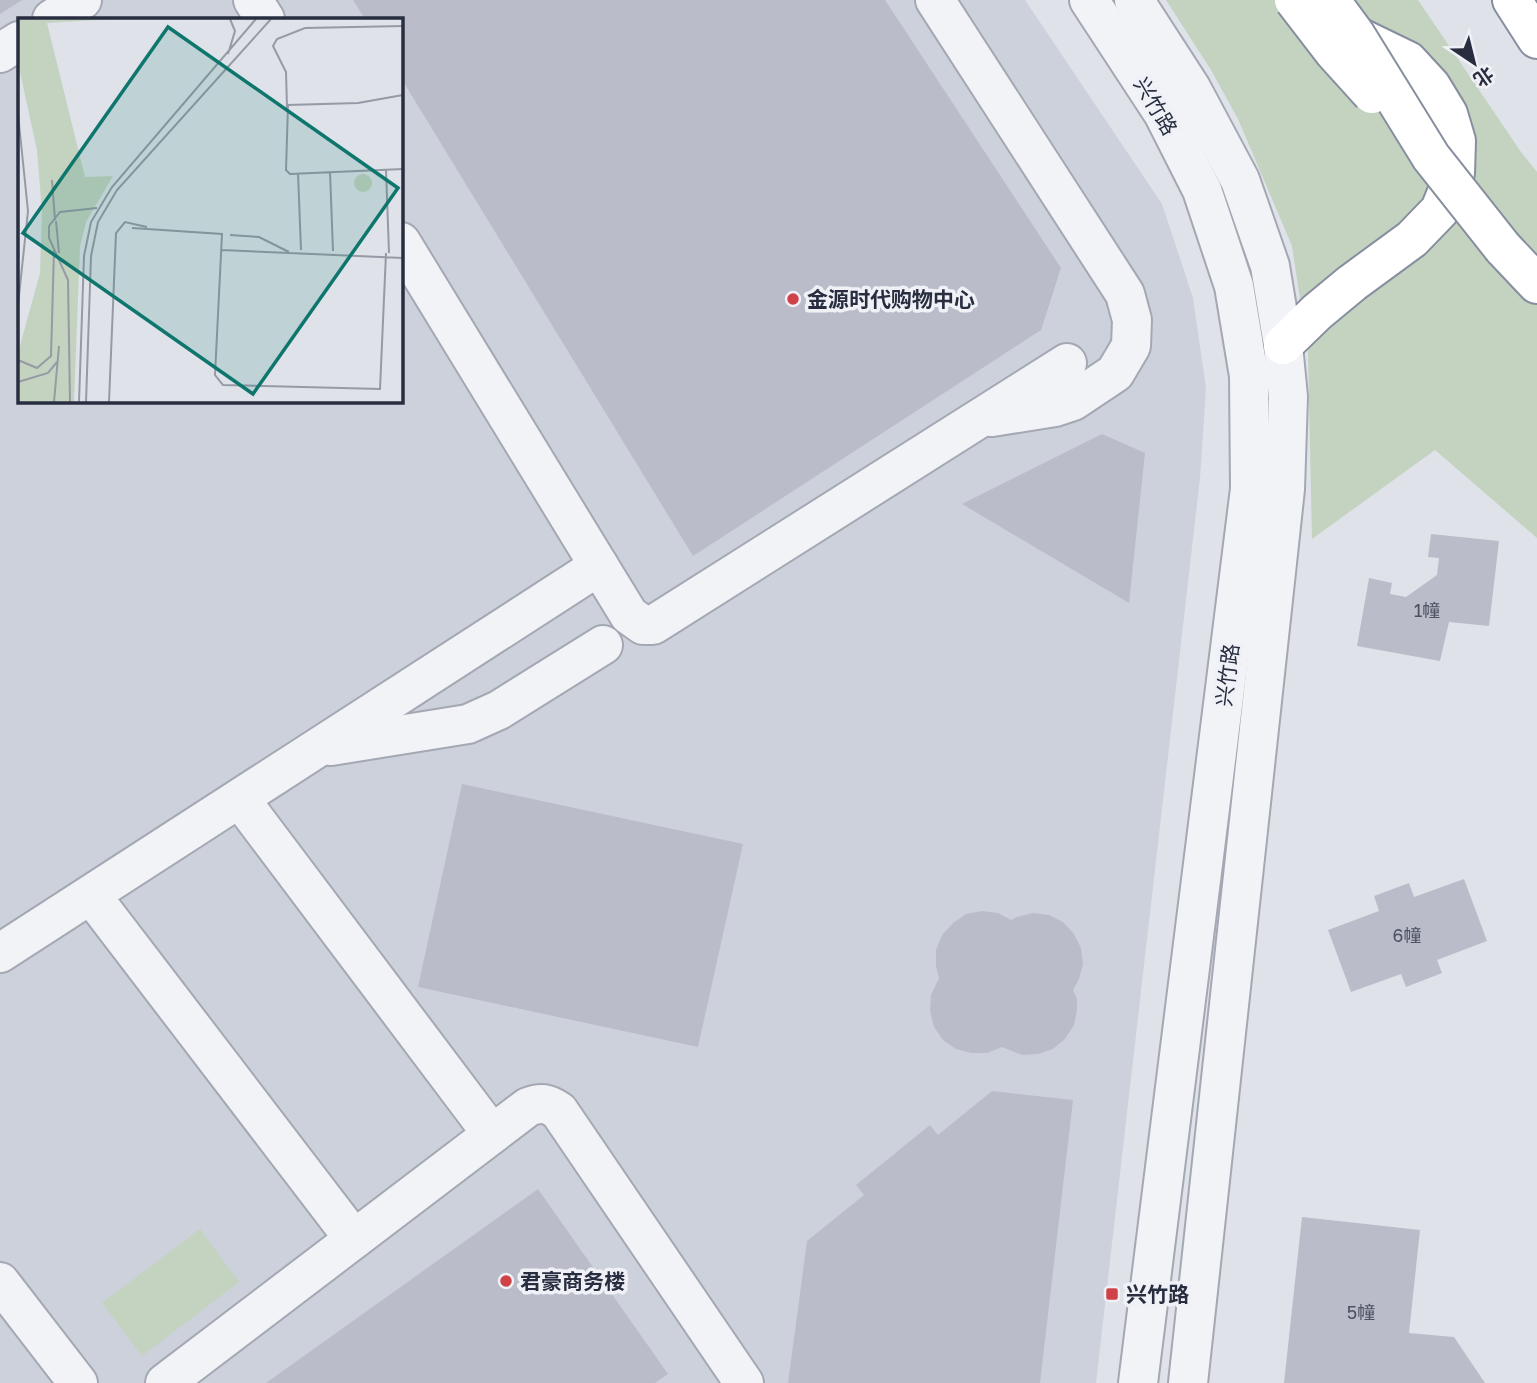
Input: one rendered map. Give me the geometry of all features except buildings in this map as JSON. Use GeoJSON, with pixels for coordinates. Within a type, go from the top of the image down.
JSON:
{"type":"FeatureCollection","features":[{"type":"Feature","properties":{"kind":"highway"},"geometry":{"type":"LineString","coordinates":[[1283,0],[1408,61],[1431,86],[1448,114],[1456,141],[1455,173],[1440,210],[1412,239],[1352,283],[1283,345]]}},
{"type":"Feature","properties":{"kind":"highway"},"geometry":{"type":"LineString","coordinates":[[1294,0],[1334,52],[1431,157],[1503,248],[1537,284]]}},
{"type":"Feature","properties":{"kind":"highway"},"geometry":{"type":"LineString","coordinates":[[1330,0],[1355,34],[1431,157]]}},
{"type":"Feature","properties":{"kind":"highway"},"geometry":{"type":"LineString","coordinates":[[1512,0],[1537,38]]}},
{"type":"Feature","properties":{"kind":"street"},"geometry":{"type":"LineString","coordinates":[[54,18],[82,0]]}},
{"type":"Feature","properties":{"kind":"street"},"geometry":{"type":"LineString","coordinates":[[253,0],[264,18]]}},
{"type":"Feature","properties":{"kind":"street"},"geometry":{"type":"LineString","coordinates":[[935,0],[1125,294],[1132,320],[1131,346],[1115,373],[1073,401],[1055,407],[980,418]]}},
{"type":"Feature","properties":{"kind":"street","name":"兴竹路"},"geometry":{"type":"LineString","coordinates":[[1089,0],[1163,113],[1202,190],[1234,286],[1249,376],[1250,489],[1138,1383]]}},
{"type":"Feature","properties":{"kind":"street","name":"兴竹路"},"geometry":{"type":"LineString","coordinates":[[1134,0],[1191,88],[1240,180],[1270,266],[1283,345],[1288,397],[1285,489],[1188,1383]]}},
{"type":"Feature","properties":{"kind":"street"},"geometry":{"type":"LineString","coordinates":[[0,53],[18,42]]}},
{"type":"Feature","properties":{"kind":"street"},"geometry":{"type":"LineString","coordinates":[[402,244],[629,615],[643,625],[653,625],[1067,363]]}},
{"type":"Feature","properties":{"kind":"street"},"geometry":{"type":"LineString","coordinates":[[0,954],[318,748],[594,558]]}},
{"type":"Feature","properties":{"kind":"street"},"geometry":{"type":"LineString","coordinates":[[0,927],[267,756],[594,558]]}},
{"type":"Feature","properties":{"kind":"street"},"geometry":{"type":"LineString","coordinates":[[267,756],[468,724],[499,710],[603,645]]}},
{"type":"Feature","properties":{"kind":"street"},"geometry":{"type":"LineString","coordinates":[[240,799],[492,1134]]}},
{"type":"Feature","properties":{"kind":"street"},"geometry":{"type":"LineString","coordinates":[[90,895],[354,1240]]}},
{"type":"Feature","properties":{"kind":"street"},"geometry":{"type":"LineString","coordinates":[[165,1383],[528,1107],[540,1103],[559,1111],[744,1383]]}},
{"type":"Feature","properties":{"kind":"street"},"geometry":{"type":"LineString","coordinates":[[0,1282],[78,1383]]}},
{"type":"Feature","properties":{"kind":"shaded area"},"geometry":{"type":"Polygon","coordinates":[[[0,0],[1025,0],[1162,204],[1193,298],[1206,388],[1200,478],[1096,1383],[0,1383],[0,0]]]}},
{"type":"Feature","properties":{"kind":"green space"},"geometry":{"type":"Polygon","coordinates":[[[1166,0],[1418,0],[1537,172],[1537,538],[1435,450],[1312,539],[1308,352],[1292,246],[1238,119],[1211,70],[1166,0]]]}},
{"type":"Feature","properties":{"kind":"green space"},"geometry":{"type":"Polygon","coordinates":[[[200,1229],[239,1282],[142,1356],[102,1303],[200,1229]]]}},
{"type":"Feature","properties":{"kind":"place","name":"金源时代购物中心"},"geometry":{"type":"Point","coordinates":[793,299]}},
{"type":"Feature","properties":{"kind":"place","name":"君豪商务楼"},"geometry":{"type":"Point","coordinates":[506,1281]}},
{"type":"Feature","properties":{"kind":"place","name":"兴竹路"},"geometry":{"type":"Point","coordinates":[1112,1294]}}]}
